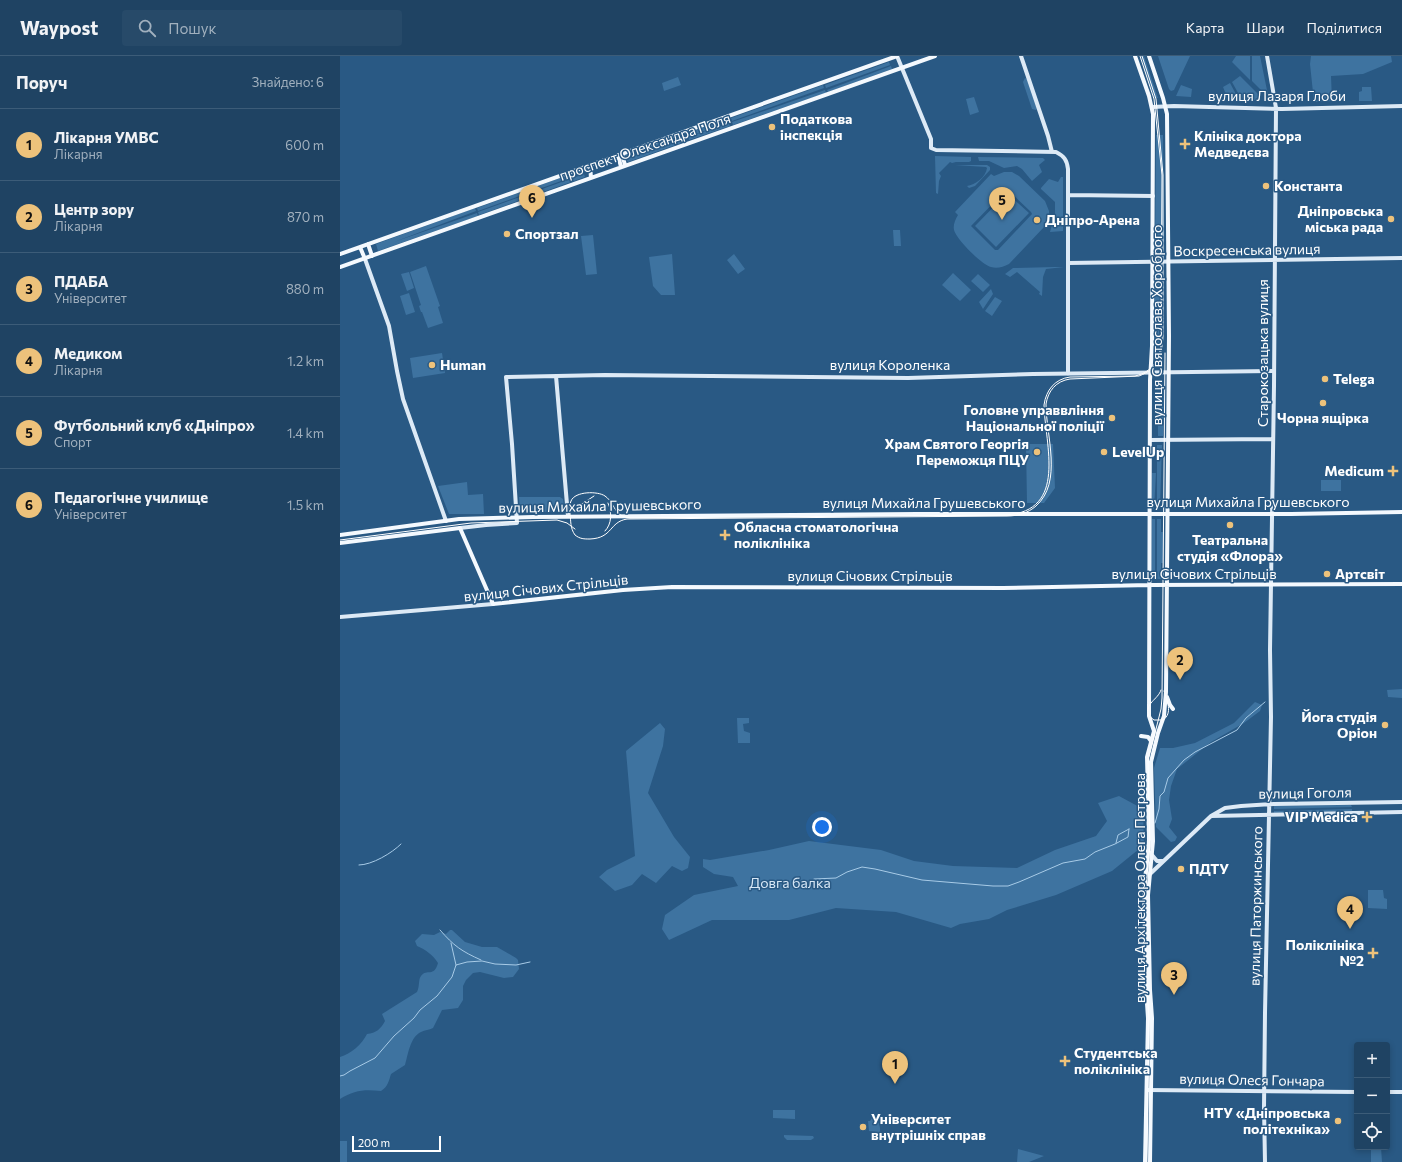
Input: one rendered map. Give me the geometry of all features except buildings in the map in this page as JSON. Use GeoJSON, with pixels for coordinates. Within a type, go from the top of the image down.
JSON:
{"type":"FeatureCollection","features":[{"type":"Feature","properties":{"kind":"main road","name":"проспект Олександра Поля"},"geometry":{"type":"LineString","coordinates":[[340,254],[897,56]]}},
{"type":"Feature","properties":{"kind":"main road","name":"проспект Олександра Поля"},"geometry":{"type":"LineString","coordinates":[[340,267],[935,56]]}},
{"type":"Feature","properties":{"kind":"main road","name":"вулиця Святослава Хороброго"},"geometry":{"type":"LineString","coordinates":[[1136,56],[1152,107],[1149,716],[1156,732],[1152,758]]}},
{"type":"Feature","properties":{"kind":"main road","name":"вулиця Святослава Хороброго"},"geometry":{"type":"LineString","coordinates":[[1148,754],[1151,741],[1164,716],[1166,692],[1168,514],[1168,167],[1165,106],[1149,56]]}},
{"type":"Feature","properties":{"kind":"main road"},"geometry":{"type":"LineString","coordinates":[[620,155],[623,166]]}},
{"type":"Feature","properties":{"kind":"main road"},"geometry":{"type":"LineString","coordinates":[[590,166],[591,178]]}},
{"type":"Feature","properties":{"kind":"main road"},"geometry":{"type":"LineString","coordinates":[[368,244],[372,256]]}},
{"type":"Feature","properties":{"kind":"main road"},"geometry":{"type":"LineString","coordinates":[[360,247],[365,259]]}},
{"type":"Feature","properties":{"kind":"main road","name":"вулиця Михайла Грушевського"},"geometry":{"type":"LineString","coordinates":[[340,535],[446,521],[517,517],[923,514],[1272,514],[1402,512]]}},
{"type":"Feature","properties":{"kind":"main road"},"geometry":{"type":"LineString","coordinates":[[446,521],[449,529]]}},
{"type":"Feature","properties":{"kind":"main road"},"geometry":{"type":"LineString","coordinates":[[340,543],[460,528],[493,604]]}},
{"type":"Feature","properties":{"kind":"main road","name":"вулиця Січових Стрільців"},"geometry":{"type":"LineString","coordinates":[[493,604],[623,590],[672,587],[1027,588],[1150,585],[1402,584]]}},
{"type":"Feature","properties":{"kind":"main road"},"geometry":{"type":"LineString","coordinates":[[1166,692],[1167,700],[1174,709]]}},
{"type":"Feature","properties":{"kind":"main road"},"geometry":{"type":"LineString","coordinates":[[1141,736],[1148,737],[1151,741]]}},
{"type":"Feature","properties":{"kind":"main road","name":"вулиця Архітектора Олега Петрова"},"geometry":{"type":"LineString","coordinates":[[1146,1162],[1152,1018],[1148,902],[1152,855],[1148,754]]}},
{"type":"Feature","properties":{"kind":"main road","name":"вулиця Архітектора Олега Петрова"},"geometry":{"type":"LineString","coordinates":[[1150,798],[1152,758]]}},
{"type":"Feature","properties":{"kind":"main road","name":"вулиця Архітектора Олега Петрова"},"geometry":{"type":"LineString","coordinates":[[1150,1162],[1144,890],[1151,828]]}},
{"type":"Feature","properties":{"kind":"street"},"geometry":{"type":"LineString","coordinates":[[897,56],[931,139],[931,148],[936,150],[1054,152],[1063,156],[1067,164],[1068,195],[1068,374]]}},
{"type":"Feature","properties":{"kind":"street"},"geometry":{"type":"LineString","coordinates":[[1021,56],[1054,152]]}},
{"type":"Feature","properties":{"kind":"street","name":"Старокозацька вулиця"},"geometry":{"type":"LineString","coordinates":[[1267,56],[1275,95],[1276,108],[1270,650]]}},
{"type":"Feature","properties":{"kind":"street","name":"вулиця Лазаря Глоби"},"geometry":{"type":"LineString","coordinates":[[1152,107],[1276,108],[1402,106]]}},
{"type":"Feature","properties":{"kind":"street"},"geometry":{"type":"LineString","coordinates":[[1068,195],[1152,196]]}},
{"type":"Feature","properties":{"kind":"street","name":"Воскресенська вулиця"},"geometry":{"type":"LineString","coordinates":[[1068,263],[1402,258]]}},
{"type":"Feature","properties":{"kind":"street"},"geometry":{"type":"LineString","coordinates":[[365,259],[389,326],[403,399],[446,521]]}},
{"type":"Feature","properties":{"kind":"street","name":"вулиця Короленка"},"geometry":{"type":"LineString","coordinates":[[517,517],[506,377],[784,376],[908,378],[1150,372],[1273,371]]}},
{"type":"Feature","properties":{"kind":"street"},"geometry":{"type":"LineString","coordinates":[[556,376],[568,516]]}},
{"type":"Feature","properties":{"kind":"street"},"geometry":{"type":"LineString","coordinates":[[1150,440],[1273,439]]}},
{"type":"Feature","properties":{"kind":"street","name":"вулиця Михайла Грушевського"},"geometry":{"type":"LineString","coordinates":[[460,528],[517,523],[517,517]]}},
{"type":"Feature","properties":{"kind":"street","name":"вулиця Січових Стрільців"},"geometry":{"type":"LineString","coordinates":[[340,617],[493,604]]}},
{"type":"Feature","properties":{"kind":"street","name":"вулиця Паторжинського"},"geometry":{"type":"LineString","coordinates":[[1265,1162],[1264,1091],[1271,716],[1270,650]]}},
{"type":"Feature","properties":{"kind":"street","name":"вулиця Гоголя"},"geometry":{"type":"LineString","coordinates":[[1150,874],[1210,816],[1222,810],[1233,807],[1269,805],[1402,802]]}},
{"type":"Feature","properties":{"kind":"street","name":"вулиця Гоголя"},"geometry":{"type":"LineString","coordinates":[[1210,816],[1402,812]]}},
{"type":"Feature","properties":{"kind":"street"},"geometry":{"type":"LineString","coordinates":[[1152,855],[1157,861],[1164,861]]}},
{"type":"Feature","properties":{"kind":"street","name":"вулиця Олеся Гончара"},"geometry":{"type":"LineString","coordinates":[[1148,1090],[1354,1092]]}},
{"type":"Feature","properties":{"kind":"street"},"geometry":{"type":"LineString","coordinates":[[1390,1092],[1402,1092]]}},
{"type":"Feature","properties":{"kind":"green space"},"geometry":{"type":"Polygon","coordinates":[[[1141,56],[1144,56],[1158,98],[1154,98],[1141,56]]]}},
{"type":"Feature","properties":{"kind":"green space"},"geometry":{"type":"Polygon","coordinates":[[[1158,56],[1190,56],[1174,90],[1171,91],[1169,89],[1158,56]]]}},
{"type":"Feature","properties":{"kind":"green space"},"geometry":{"type":"Polygon","coordinates":[[[1236,56],[1250,56],[1250,80],[1232,62],[1236,56]]]}},
{"type":"Feature","properties":{"kind":"green space"},"geometry":{"type":"Polygon","coordinates":[[[1252,56],[1260,56],[1268,95],[1266,95],[1252,81],[1252,56]]]}},
{"type":"Feature","properties":{"kind":"green space"},"geometry":{"type":"Polygon","coordinates":[[[1311,56],[1391,56],[1392,62],[1363,74],[1331,76],[1332,101],[1314,102],[1310,64],[1311,56]]]}},
{"type":"Feature","properties":{"kind":"green space"},"geometry":{"type":"Polygon","coordinates":[[[889,62],[890,65],[826,88],[825,85],[889,62]]]}},
{"type":"Feature","properties":{"kind":"green space"},"geometry":{"type":"Polygon","coordinates":[[[891,66],[892,69],[828,92],[827,90],[891,66]]]}},
{"type":"Feature","properties":{"kind":"green space"},"geometry":{"type":"Polygon","coordinates":[[[1240,76],[1261,97],[1261,100],[1242,100],[1232,82],[1240,76]]]}},
{"type":"Feature","properties":{"kind":"green space"},"geometry":{"type":"Polygon","coordinates":[[[678,77],[681,85],[664,91],[662,83],[678,77]]]}},
{"type":"Feature","properties":{"kind":"green space"},"geometry":{"type":"Polygon","coordinates":[[[1025,78],[1027,79],[1037,109],[1036,110],[1032,109],[1023,82],[1025,78]]]}},
{"type":"Feature","properties":{"kind":"green space"},"geometry":{"type":"Polygon","coordinates":[[[1230,83],[1239,100],[1228,99],[1223,87],[1230,83]]]}},
{"type":"Feature","properties":{"kind":"green space"},"geometry":{"type":"Polygon","coordinates":[[[823,85],[824,88],[732,121],[731,118],[823,85]]]}},
{"type":"Feature","properties":{"kind":"green space"},"geometry":{"type":"Polygon","coordinates":[[[1181,85],[1192,89],[1191,97],[1176,96],[1181,85]]]}},
{"type":"Feature","properties":{"kind":"green space"},"geometry":{"type":"Polygon","coordinates":[[[1362,87],[1371,87],[1372,101],[1359,101],[1359,92],[1362,91],[1362,87]]]}},
{"type":"Feature","properties":{"kind":"green space"},"geometry":{"type":"Polygon","coordinates":[[[825,90],[826,93],[733,125],[732,122],[825,90]]]}},
{"type":"Feature","properties":{"kind":"green space"},"geometry":{"type":"Polygon","coordinates":[[[974,97],[979,112],[970,115],[966,99],[974,97]]]}},
{"type":"Feature","properties":{"kind":"green space"},"geometry":{"type":"Polygon","coordinates":[[[728,119],[729,122],[687,137],[685,134],[728,119]]]}},
{"type":"Feature","properties":{"kind":"green space"},"geometry":{"type":"Polygon","coordinates":[[[729,123],[730,126],[689,140],[688,137],[729,123]]]}},
{"type":"Feature","properties":{"kind":"green space"},"geometry":{"type":"Polygon","coordinates":[[[681,135],[682,138],[626,158],[625,155],[681,135]]]}},
{"type":"Feature","properties":{"kind":"green space"},"geometry":{"type":"Polygon","coordinates":[[[1156,135],[1163,135],[1164,245],[1160,245],[1158,256],[1155,256],[1156,135]]]}},
{"type":"Feature","properties":{"kind":"green space"},"geometry":{"type":"Polygon","coordinates":[[[683,139],[684,142],[628,162],[626,159],[683,139]]]}},
{"type":"Feature","properties":{"kind":"green space"},"geometry":{"type":"Polygon","coordinates":[[[935,156],[971,157],[971,161],[969,162],[950,162],[939,173],[941,176],[938,194],[936,193],[935,156]]]}},
{"type":"Feature","properties":{"kind":"green space"},"geometry":{"type":"Polygon","coordinates":[[[978,157],[1043,158],[1045,160],[1039,165],[1042,172],[1032,181],[1022,169],[1017,166],[1004,168],[989,161],[979,161],[978,157]]]}},
{"type":"Feature","properties":{"kind":"green space"},"geometry":{"type":"Polygon","coordinates":[[[955,165],[987,165],[990,167],[990,170],[975,186],[969,188],[967,186],[980,180],[985,174],[987,168],[955,165]]]}},
{"type":"Feature","properties":{"kind":"green space"},"geometry":{"type":"Polygon","coordinates":[[[582,170],[583,173],[478,211],[477,208],[582,170]]]}},
{"type":"Feature","properties":{"kind":"green space","name":"Дніпро-Арена"},"geometry":{"type":"Polygon","coordinates":[[[1004,172],[1012,172],[1019,176],[1045,201],[1049,211],[1049,216],[1045,226],[1009,264],[996,268],[982,262],[959,239],[954,230],[954,222],[958,215],[955,212],[991,174],[994,176],[1004,172]],[[1007,189],[971,226],[995,250],[998,250],[1032,214],[1007,189]]]}},
{"type":"Feature","properties":{"kind":"green space"},"geometry":{"type":"Polygon","coordinates":[[[584,174],[585,177],[479,215],[478,212],[584,174]]]}},
{"type":"Feature","properties":{"kind":"green space"},"geometry":{"type":"Polygon","coordinates":[[[1061,177],[1063,177],[1063,231],[1050,232],[1055,214],[1055,202],[1041,188],[1049,179],[1058,182],[1061,177]]]}},
{"type":"Feature","properties":{"kind":"green space"},"geometry":{"type":"Polygon","coordinates":[[[1007,193],[1029,213],[996,247],[975,226],[1007,193]]]}},
{"type":"Feature","properties":{"kind":"green space"},"geometry":{"type":"Polygon","coordinates":[[[475,208],[476,211],[394,242],[477,213],[478,216],[378,251],[376,244],[475,208]]]}},
{"type":"Feature","properties":{"kind":"green space"},"geometry":{"type":"Polygon","coordinates":[[[893,230],[900,230],[901,246],[894,246],[893,230]]]}},
{"type":"Feature","properties":{"kind":"green space"},"geometry":{"type":"Polygon","coordinates":[[[593,235],[597,274],[586,275],[581,236],[593,235]]]}},
{"type":"Feature","properties":{"kind":"green space"},"geometry":{"type":"Polygon","coordinates":[[[672,254],[675,295],[661,295],[653,286],[649,257],[672,254]]]}},
{"type":"Feature","properties":{"kind":"green space"},"geometry":{"type":"Polygon","coordinates":[[[734,254],[745,269],[738,274],[727,260],[734,254]]]}},
{"type":"Feature","properties":{"kind":"green space"},"geometry":{"type":"Polygon","coordinates":[[[426,266],[440,306],[438,307],[443,323],[428,328],[410,272],[426,266]]]}},
{"type":"Feature","properties":{"kind":"green space"},"geometry":{"type":"Polygon","coordinates":[[[1064,267],[1046,269],[1043,277],[1042,296],[1039,294],[1040,292],[1017,272],[1010,277],[1005,274],[1013,268],[1064,267]]]}},
{"type":"Feature","properties":{"kind":"green space"},"geometry":{"type":"Polygon","coordinates":[[[1155,267],[1160,267],[1159,345],[1154,345],[1155,267]]]}},
{"type":"Feature","properties":{"kind":"green space"},"geometry":{"type":"Polygon","coordinates":[[[409,272],[414,288],[407,291],[401,274],[409,272]]]}},
{"type":"Feature","properties":{"kind":"green space"},"geometry":{"type":"Polygon","coordinates":[[[953,273],[971,290],[960,301],[942,285],[953,273]]]}},
{"type":"Feature","properties":{"kind":"green space"},"geometry":{"type":"Polygon","coordinates":[[[978,274],[990,285],[983,292],[971,281],[978,274]]]}},
{"type":"Feature","properties":{"kind":"green space"},"geometry":{"type":"Polygon","coordinates":[[[991,289],[993,294],[983,309],[979,302],[991,289]]]}},
{"type":"Feature","properties":{"kind":"green space"},"geometry":{"type":"Polygon","coordinates":[[[409,293],[415,312],[406,315],[400,296],[409,293]]]}},
{"type":"Feature","properties":{"kind":"green space"},"geometry":{"type":"Polygon","coordinates":[[[995,297],[1002,301],[992,316],[985,311],[995,297]]]}},
{"type":"Feature","properties":{"kind":"green space","name":"Human"},"geometry":{"type":"Polygon","coordinates":[[[442,353],[445,373],[413,378],[410,358],[442,353]]]}},
{"type":"Feature","properties":{"kind":"green space"},"geometry":{"type":"Polygon","coordinates":[[[1161,379],[1162,386],[1164,386],[1163,436],[1158,436],[1158,409],[1161,409],[1161,379]]]}},
{"type":"Feature","properties":{"kind":"green space"},"geometry":{"type":"Polygon","coordinates":[[[1026,444],[1053,444],[1055,488],[1044,503],[1027,503],[1026,444]]]}},
{"type":"Feature","properties":{"kind":"green space"},"geometry":{"type":"Polygon","coordinates":[[[1157,445],[1162,445],[1160,508],[1157,508],[1157,445]]]}},
{"type":"Feature","properties":{"kind":"green space"},"geometry":{"type":"Polygon","coordinates":[[[1152,473],[1156,473],[1154,509],[1152,508],[1152,473]]]}},
{"type":"Feature","properties":{"kind":"green space"},"geometry":{"type":"Polygon","coordinates":[[[1321,480],[1341,480],[1341,491],[1321,491],[1321,480]]]}},
{"type":"Feature","properties":{"kind":"green space"},"geometry":{"type":"Polygon","coordinates":[[[467,482],[468,495],[483,494],[484,514],[449,514],[438,486],[467,482]]]}},
{"type":"Feature","properties":{"kind":"green space"},"geometry":{"type":"Polygon","coordinates":[[[519,497],[560,497],[563,499],[564,506],[561,511],[520,512],[519,497]]]}},
{"type":"Feature","properties":{"kind":"green space"},"geometry":{"type":"Polygon","coordinates":[[[1152,519],[1155,519],[1155,579],[1151,579],[1152,519]]]}},
{"type":"Feature","properties":{"kind":"green space"},"geometry":{"type":"Polygon","coordinates":[[[1157,519],[1161,519],[1161,532],[1163,532],[1163,563],[1161,563],[1161,579],[1157,579],[1157,519]]]}},
{"type":"Feature","properties":{"kind":"green space"},"geometry":{"type":"Polygon","coordinates":[[[1402,689],[1402,698],[1388,697],[1387,690],[1402,689]]]}},
{"type":"Feature","properties":{"kind":"green space"},"geometry":{"type":"Polygon","coordinates":[[[1255,702],[1262,705],[1260,711],[1244,723],[1211,742],[1177,769],[1171,786],[1169,800],[1172,819],[1169,827],[1177,837],[1175,841],[1171,842],[1156,827],[1154,768],[1160,748],[1173,748],[1195,743],[1234,723],[1255,702]]]}},
{"type":"Feature","properties":{"kind":"green space"},"geometry":{"type":"Polygon","coordinates":[[[737,718],[749,718],[749,723],[743,724],[744,731],[750,733],[750,743],[738,743],[737,718]]]}},
{"type":"Feature","properties":{"kind":"green space"},"geometry":{"type":"Polygon","coordinates":[[[660,723],[665,729],[663,746],[648,793],[674,837],[690,857],[688,868],[682,871],[672,866],[656,883],[642,874],[632,885],[615,891],[599,877],[607,870],[635,856],[626,751],[660,723]]]}},
{"type":"Feature","properties":{"kind":"green space","name":"Довга балка"},"geometry":{"type":"Polygon","coordinates":[[[1119,796],[1143,809],[1144,845],[1112,871],[1056,895],[1007,910],[989,919],[960,924],[951,928],[896,912],[836,908],[789,920],[712,920],[669,940],[662,929],[665,915],[694,895],[738,886],[733,877],[714,874],[703,867],[703,859],[710,860],[769,850],[809,841],[881,850],[914,861],[953,866],[1017,868],[1055,850],[1096,836],[1107,821],[1098,803],[1119,796]]]}},
{"type":"Feature","properties":{"kind":"green space"},"geometry":{"type":"Polygon","coordinates":[[[1351,805],[1352,807],[1274,809],[1274,806],[1351,805]]]}},
{"type":"Feature","properties":{"kind":"green space"},"geometry":{"type":"Polygon","coordinates":[[[1352,809],[1352,811],[1274,813],[1274,811],[1352,809]]]}},
{"type":"Feature","properties":{"kind":"green space"},"geometry":{"type":"Polygon","coordinates":[[[1368,890],[1383,890],[1384,898],[1387,899],[1387,909],[1368,908],[1368,890]]]}},
{"type":"Feature","properties":{"kind":"green space"},"geometry":{"type":"Polygon","coordinates":[[[452,930],[465,942],[482,947],[497,947],[518,960],[519,969],[513,977],[504,978],[480,972],[473,973],[466,980],[463,986],[463,1000],[458,1008],[442,1010],[433,1028],[417,1034],[410,1047],[405,1065],[391,1074],[385,1088],[381,1091],[360,1091],[340,1099],[340,1057],[348,1054],[356,1048],[367,1034],[376,1032],[385,1021],[382,1014],[417,992],[421,976],[432,972],[436,968],[438,963],[436,960],[429,953],[417,946],[415,941],[422,934],[434,935],[440,932],[446,934],[452,930]]]}},
{"type":"Feature","properties":{"kind":"green space"},"geometry":{"type":"Polygon","coordinates":[[[773,1110],[795,1110],[795,1119],[773,1118],[773,1110]]]}},
{"type":"Feature","properties":{"kind":"green space"},"geometry":{"type":"Polygon","coordinates":[[[872,1118],[877,1121],[880,1126],[880,1139],[878,1140],[873,1139],[872,1137],[876,1137],[876,1132],[869,1131],[868,1121],[872,1118]]]}},
{"type":"Feature","properties":{"kind":"green space"},"geometry":{"type":"Polygon","coordinates":[[[784,1135],[813,1136],[814,1138],[811,1140],[787,1140],[784,1135]]]}},
{"type":"Feature","properties":{"kind":"green space"},"geometry":{"type":"Polygon","coordinates":[[[340,1141],[347,1141],[347,1162],[340,1162],[340,1141]]]}},
{"type":"Feature","properties":{"kind":"green space"},"geometry":{"type":"Polygon","coordinates":[[[1018,1149],[1044,1156],[1029,1162],[1017,1162],[1018,1149]]]}},
{"type":"Feature","properties":{"kind":"green space"},"geometry":{"type":"Polygon","coordinates":[[[1371,1150],[1381,1150],[1382,1162],[1371,1162],[1371,1150]]]}},
{"type":"Feature","properties":{"kind":"waterway"},"geometry":{"type":"LineString","coordinates":[[1155,823],[1159,809],[1160,796],[1164,792],[1168,778],[1184,760],[1195,752],[1237,730],[1246,718],[1265,702]]}},
{"type":"Feature","properties":{"kind":"waterway"},"geometry":{"type":"LineString","coordinates":[[1116,843],[1118,835],[1129,829]]}},
{"type":"Feature","properties":{"kind":"waterway"},"geometry":{"type":"LineString","coordinates":[[814,879],[836,878],[847,872],[862,867],[922,880],[1008,886],[1063,863],[1085,859],[1095,852],[1128,837],[1129,829]]}},
{"type":"Feature","properties":{"kind":"waterway"},"geometry":{"type":"LineString","coordinates":[[359,865],[370,863],[382,858],[401,844]]}},
{"type":"Feature","properties":{"kind":"waterway"},"geometry":{"type":"LineString","coordinates":[[440,930],[458,948],[481,960]]}},
{"type":"Feature","properties":{"kind":"waterway"},"geometry":{"type":"LineString","coordinates":[[451,943],[456,965]]}},
{"type":"Feature","properties":{"kind":"waterway"},"geometry":{"type":"LineString","coordinates":[[340,1076],[375,1058],[394,1036],[414,1018],[420,1010],[437,996],[452,977],[456,965],[467,962],[482,961],[495,964],[516,965],[530,962]]}},
{"type":"Feature","properties":{"kind":"tram line"},"geometry":{"type":"LineString","coordinates":[[1140,56],[1154,99],[1162,175],[1161,347],[1155,363],[1151,368],[1141,374],[1135,376],[1070,377],[1060,380],[1052,386],[1049,390],[1044,405],[1049,456],[1049,474],[1046,489],[1038,502],[1025,511],[1006,515],[630,518],[620,515],[609,499],[602,494],[587,493],[577,495],[570,503],[571,524],[575,535],[584,539],[597,538],[603,536],[617,523],[627,519],[1007,516],[1023,514],[1036,506],[1044,496],[1049,484],[1051,472],[1046,404],[1047,399],[1054,387],[1057,384],[1070,379],[1139,376],[1151,369],[1155,365],[1162,349],[1163,175],[1156,99],[1142,56]]}},
{"type":"Feature","properties":{"kind":"tram line"},"geometry":{"type":"LineString","coordinates":[[1147,1162],[1149,1018],[1145,895],[1150,846],[1148,761],[1161,709],[1162,698],[1165,353]]}},
{"type":"Feature","properties":{"kind":"tram line"},"geometry":{"type":"LineString","coordinates":[[579,506],[594,496]]}},
{"type":"Feature","properties":{"kind":"tram line"},"geometry":{"type":"LineString","coordinates":[[605,531],[611,518],[608,503]]}},
{"type":"Feature","properties":{"kind":"tram line"},"geometry":{"type":"LineString","coordinates":[[340,540],[471,523],[557,520],[567,523],[575,529]]}},
{"type":"Feature","properties":{"kind":"tram line"},"geometry":{"type":"LineString","coordinates":[[1161,690],[1148,708],[1149,716],[1154,720],[1163,720],[1168,714],[1168,703],[1164,691]]}},
{"type":"Feature","properties":{"kind":"place","name":"Податкова інспекція"},"geometry":{"type":"Point","coordinates":[772,127]}},
{"type":"Feature","properties":{"kind":"place","name":"Клініка доктора Медведєва"},"geometry":{"type":"Point","coordinates":[1185,144]}},
{"type":"Feature","properties":{"kind":"place","name":"Константа"},"geometry":{"type":"Point","coordinates":[1266,186]}},
{"type":"Feature","properties":{"kind":"place","name":"Педагогічне училище"},"geometry":{"type":"Point","coordinates":[532,218]}},
{"type":"Feature","properties":{"kind":"place","name":"Дніпровська міська рада"},"geometry":{"type":"Point","coordinates":[1391,219]}},
{"type":"Feature","properties":{"kind":"place","name":"Футбольний клуб «Дніпро»"},"geometry":{"type":"Point","coordinates":[1002,220]}},
{"type":"Feature","properties":{"kind":"place","name":"Дніпро-Арена"},"geometry":{"type":"Point","coordinates":[1037,220]}},
{"type":"Feature","properties":{"kind":"place","name":"Спортзал"},"geometry":{"type":"Point","coordinates":[507,234]}},
{"type":"Feature","properties":{"kind":"place","name":"Human"},"geometry":{"type":"Point","coordinates":[432,365]}},
{"type":"Feature","properties":{"kind":"place","name":"Telega"},"geometry":{"type":"Point","coordinates":[1325,379]}},
{"type":"Feature","properties":{"kind":"place","name":"Чорна ящірка"},"geometry":{"type":"Point","coordinates":[1323,403]}},
{"type":"Feature","properties":{"kind":"place","name":"Головне управвління Національної поліції"},"geometry":{"type":"Point","coordinates":[1112,418]}},
{"type":"Feature","properties":{"kind":"place","name":"Храм Святого Георгія Переможця ПЦУ"},"geometry":{"type":"Point","coordinates":[1037,452]}},
{"type":"Feature","properties":{"kind":"place","name":"LevelUp"},"geometry":{"type":"Point","coordinates":[1104,452]}},
{"type":"Feature","properties":{"kind":"place","name":"Medicum"},"geometry":{"type":"Point","coordinates":[1393,471]}},
{"type":"Feature","properties":{"kind":"place","name":"Театральна студія «Флора»"},"geometry":{"type":"Point","coordinates":[1230,525]}},
{"type":"Feature","properties":{"kind":"place","name":"Обласна стоматологічна поліклініка"},"geometry":{"type":"Point","coordinates":[725,535]}},
{"type":"Feature","properties":{"kind":"place","name":"Артсвіт"},"geometry":{"type":"Point","coordinates":[1327,574]}},
{"type":"Feature","properties":{"kind":"place","name":"Центр зору"},"geometry":{"type":"Point","coordinates":[1180,680]}},
{"type":"Feature","properties":{"kind":"place","name":"Йога студія Оріон"},"geometry":{"type":"Point","coordinates":[1385,725]}},
{"type":"Feature","properties":{"kind":"place","name":"VIP Medica"},"geometry":{"type":"Point","coordinates":[1367,817]}},
{"type":"Feature","properties":{"kind":"place","name":"ПДТУ"},"geometry":{"type":"Point","coordinates":[1181,869]}},
{"type":"Feature","properties":{"kind":"place","name":"Медиком"},"geometry":{"type":"Point","coordinates":[1350,929]}},
{"type":"Feature","properties":{"kind":"place","name":"Поліклініка №2"},"geometry":{"type":"Point","coordinates":[1373,953]}},
{"type":"Feature","properties":{"kind":"place","name":"ПДАБА"},"geometry":{"type":"Point","coordinates":[1174,995]}},
{"type":"Feature","properties":{"kind":"place","name":"Студентська поліклініка"},"geometry":{"type":"Point","coordinates":[1065,1061]}},
{"type":"Feature","properties":{"kind":"place","name":"Лікарня УМВС"},"geometry":{"type":"Point","coordinates":[895,1084]}},
{"type":"Feature","properties":{"kind":"place","name":"НТУ «Дніпровська політехніка»"},"geometry":{"type":"Point","coordinates":[1338,1121]}},
{"type":"Feature","properties":{"kind":"place","name":"Університет внутрішніх справ"},"geometry":{"type":"Point","coordinates":[863,1127]}}]}
